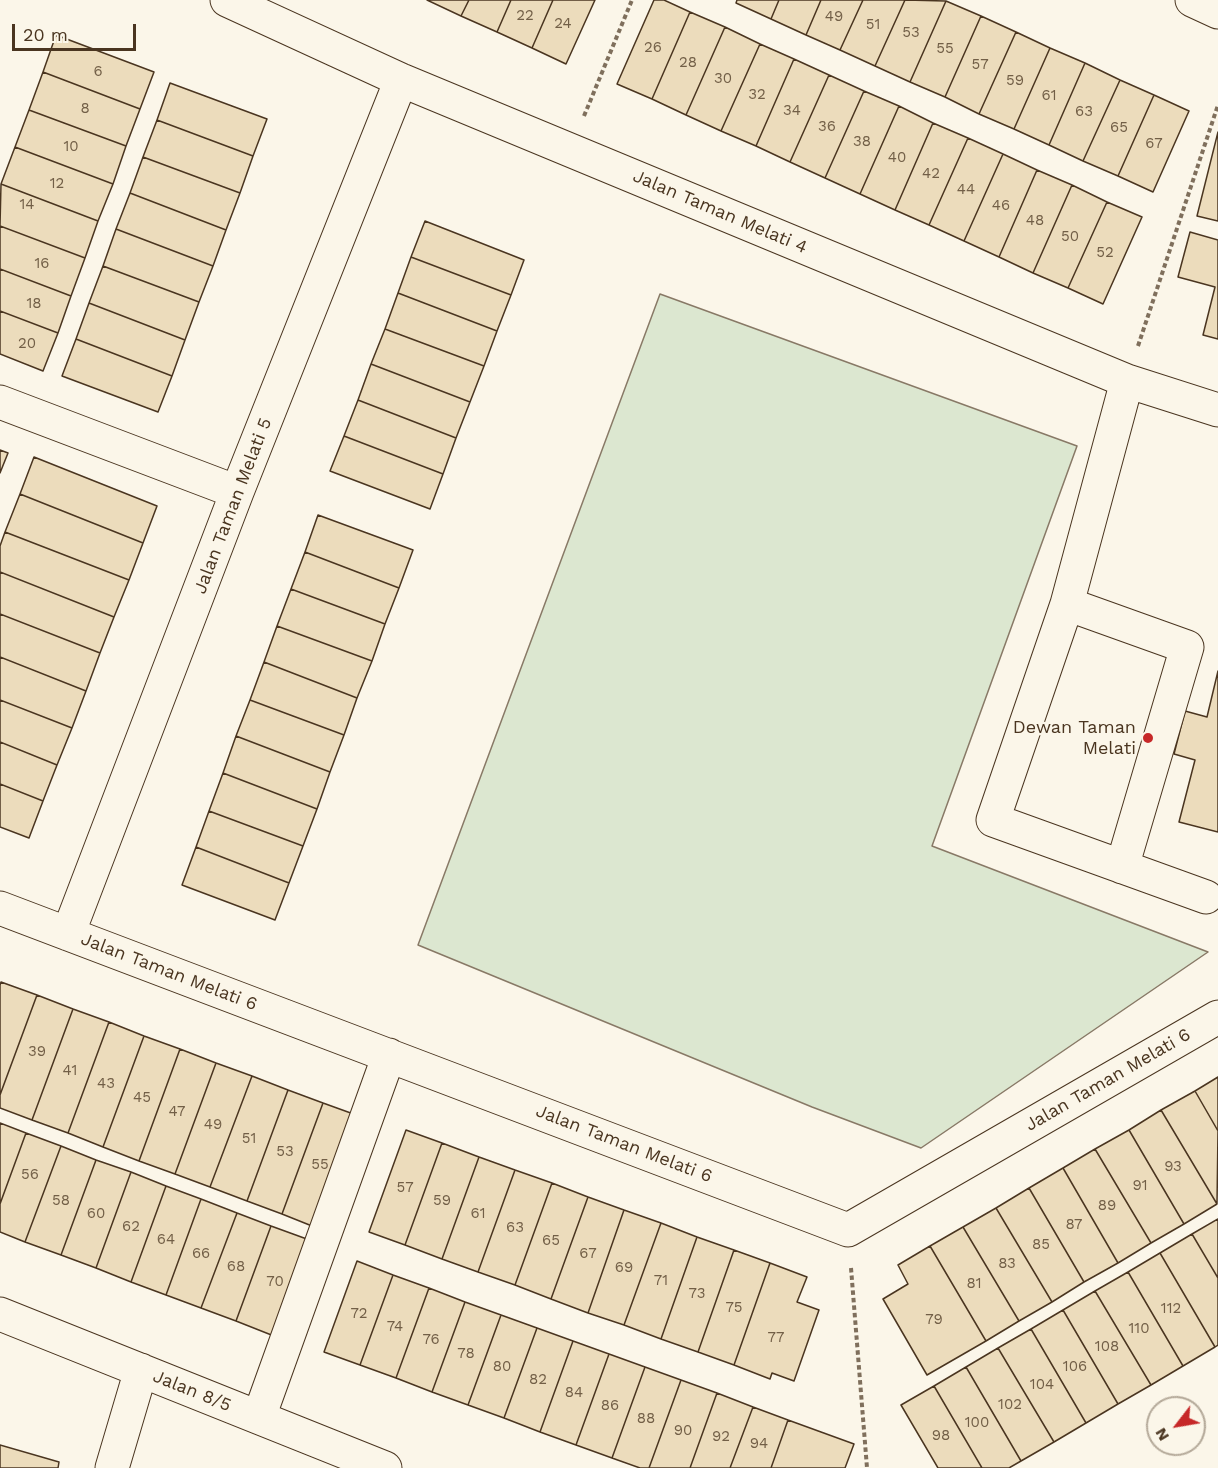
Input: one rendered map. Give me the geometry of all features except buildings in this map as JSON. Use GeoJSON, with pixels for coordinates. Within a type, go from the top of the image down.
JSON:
{"type":"FeatureCollection","features":[{"type":"Feature","properties":{"kind":"street","name":"Jalan Taman Melati 4"},"geometry":{"type":"LineString","coordinates":[[227,0],[401,80],[1126,381],[1218,410]]}},
{"type":"Feature","properties":{"kind":"street"},"geometry":{"type":"LineString","coordinates":[[1192,0],[1218,12]]}},
{"type":"Feature","properties":{"kind":"street","name":"Jalan Taman Melati 5"},"geometry":{"type":"LineString","coordinates":[[69,934],[237,492],[401,80]]}},
{"type":"Feature","properties":{"kind":"street"},"geometry":{"type":"LineString","coordinates":[[1126,381],[1067,604],[993,820],[1206,897]]}},
{"type":"Feature","properties":{"kind":"street"},"geometry":{"type":"LineString","coordinates":[[0,402],[237,492]]}},
{"type":"Feature","properties":{"kind":"street"},"geometry":{"type":"LineString","coordinates":[[1067,604],[1187,647],[1122,867]]}},
{"type":"Feature","properties":{"kind":"street","name":"Jalan Taman Melati 6"},"geometry":{"type":"LineString","coordinates":[[0,908],[848,1230],[1218,1017]]}},
{"type":"Feature","properties":{"kind":"street"},"geometry":{"type":"LineString","coordinates":[[259,1418],[389,1055]]}},
{"type":"Feature","properties":{"kind":"street","name":"Jalan 8/5"},"geometry":{"type":"LineString","coordinates":[[0,1314],[385,1468]]}},
{"type":"Feature","properties":{"kind":"street"},"geometry":{"type":"LineString","coordinates":[[112,1468],[141,1370]]}},
{"type":"Feature","properties":{"kind":"path"},"geometry":{"type":"LineString","coordinates":[[571,150],[632,0]]}},
{"type":"Feature","properties":{"kind":"path"},"geometry":{"type":"LineString","coordinates":[[1126,381],[1218,105]]}},
{"type":"Feature","properties":{"kind":"path"},"geometry":{"type":"LineString","coordinates":[[848,1230],[867,1468]]}},
{"type":"Feature","properties":{"kind":"green space"},"geometry":{"type":"Polygon","coordinates":[[[660,294],[1077,446],[932,846],[1208,952],[921,1148],[812,1107],[418,945],[660,294]]]}},
{"type":"Feature","properties":{"kind":"place","name":"Dewan Taman Melati"},"geometry":{"type":"Point","coordinates":[1148,738]}}]}
